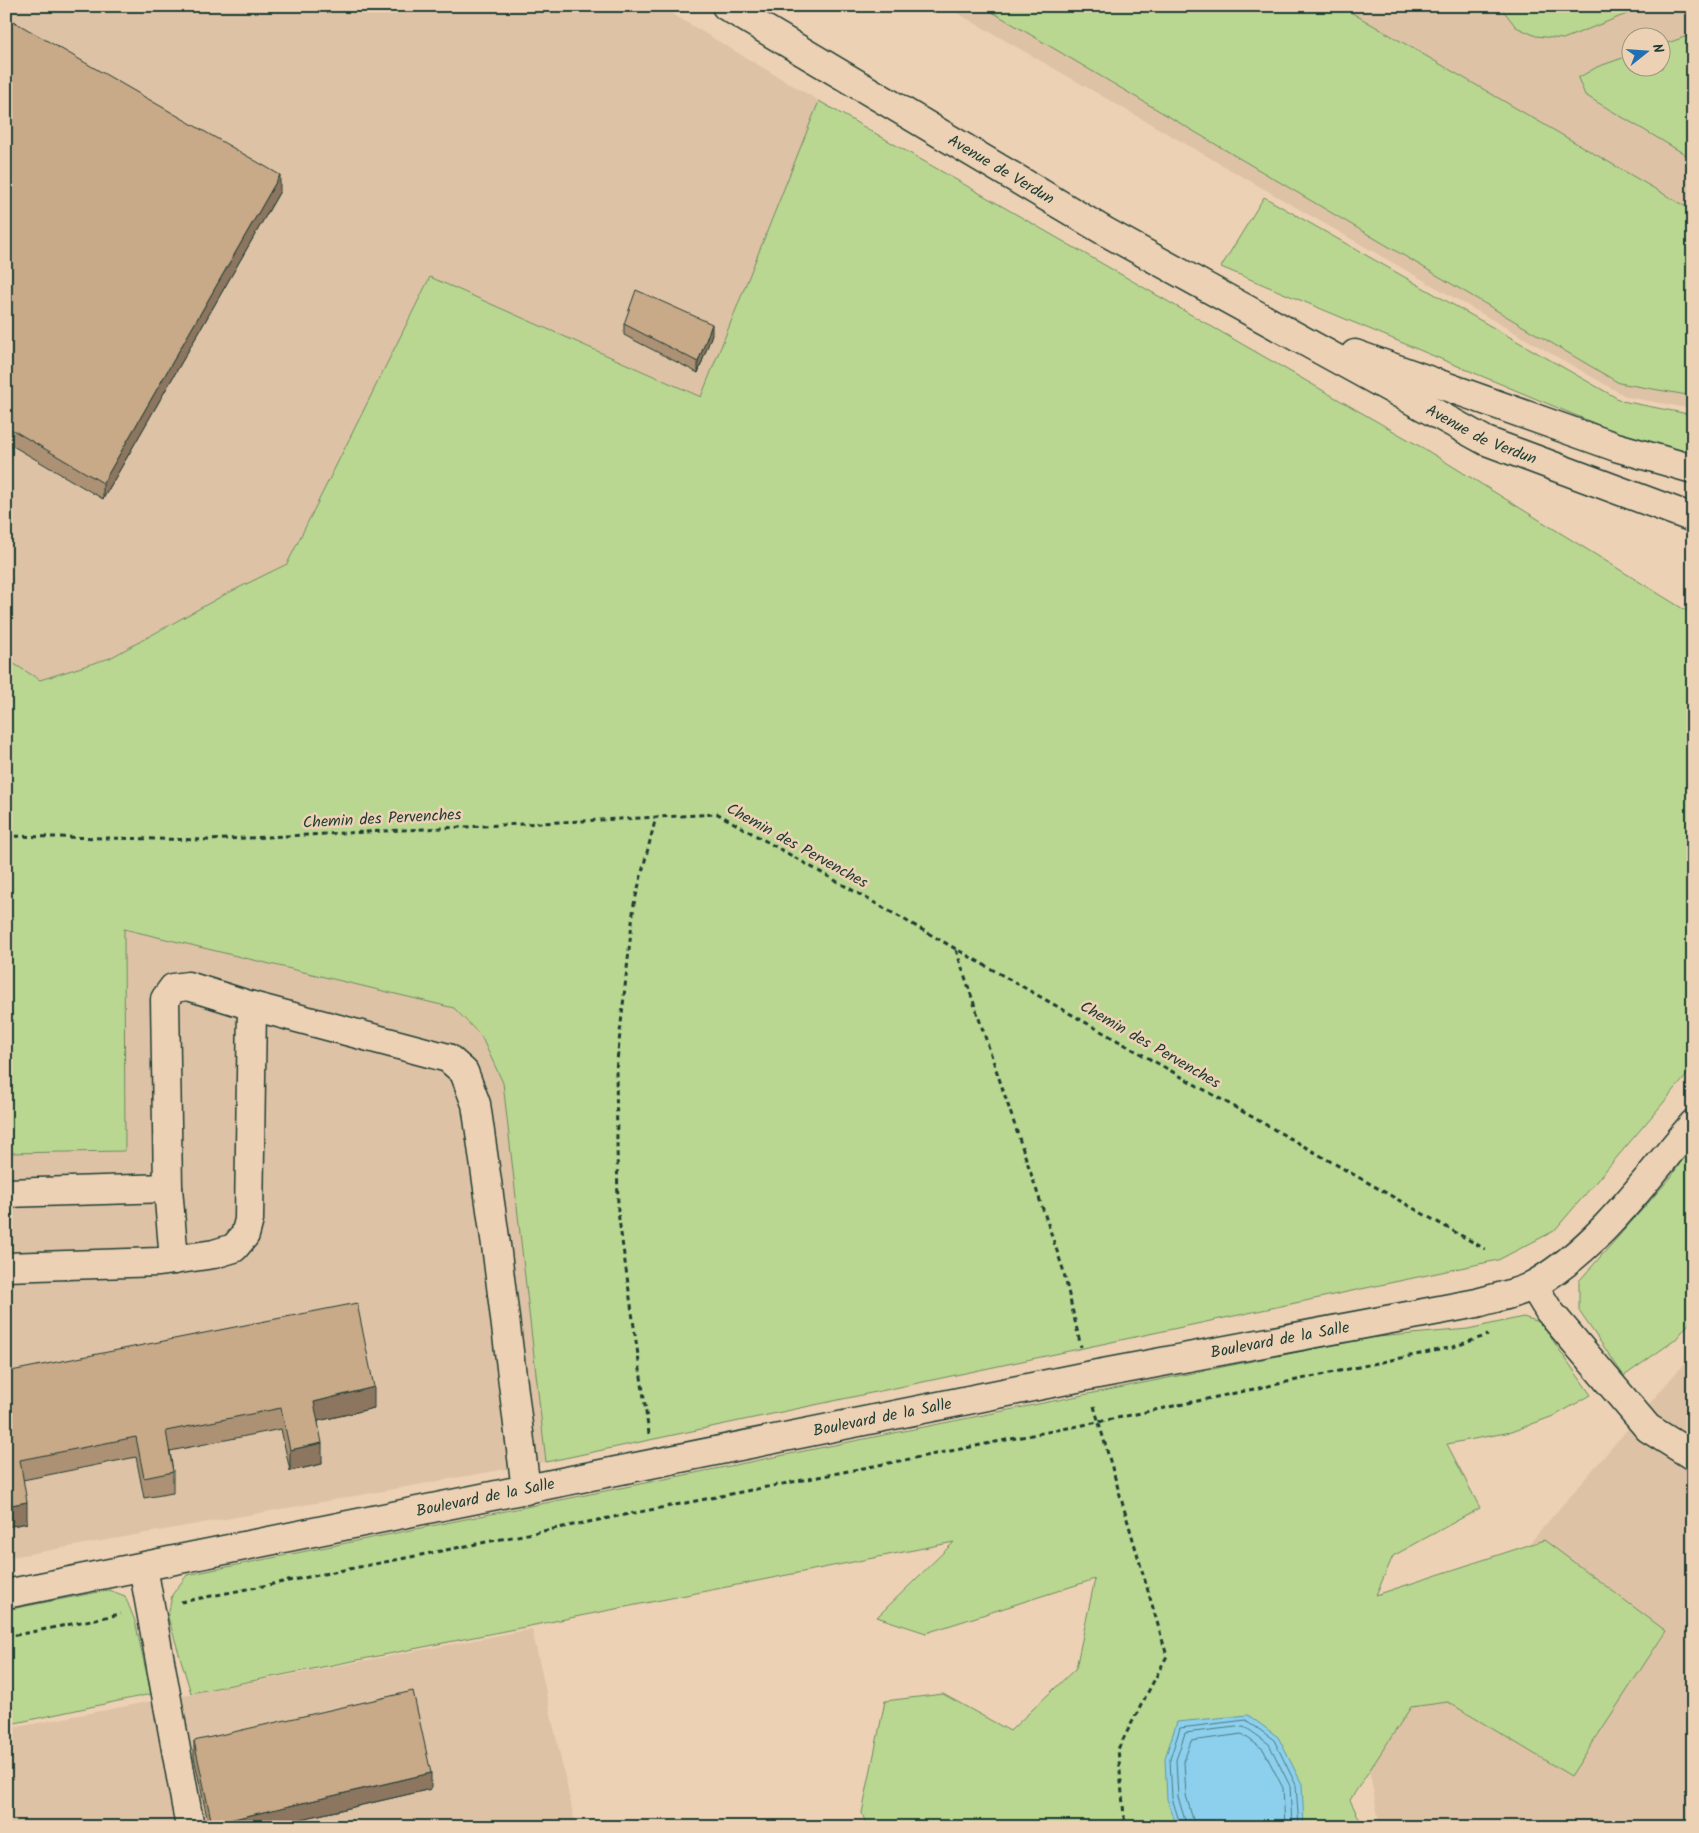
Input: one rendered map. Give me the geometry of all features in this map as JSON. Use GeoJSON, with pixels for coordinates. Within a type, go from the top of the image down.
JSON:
{"type":"FeatureCollection","features":[{"type":"Feature","properties":{"kind":"street","name":"Avenue de Verdun"},"geometry":{"type":"LineString","coordinates":[[726,6],[1106,232],[1486,441],[1693,518]]}},
{"type":"Feature","properties":{"kind":"street","name":"Avenue de Verdun"},"geometry":{"type":"LineString","coordinates":[[1281,327],[1616,447],[1693,469]]}},
{"type":"Feature","properties":{"kind":"street"},"geometry":{"type":"LineString","coordinates":[[174,1260],[168,1188],[165,999],[173,988],[188,986],[252,1006],[448,1058],[464,1072],[476,1104],[496,1245],[526,1490]]}},
{"type":"Feature","properties":{"kind":"street"},"geometry":{"type":"LineString","coordinates":[[6,1267],[174,1260],[214,1254],[234,1248],[246,1235],[249,1220],[252,1006]]}},
{"type":"Feature","properties":{"kind":"street","name":"Boulevard de la Salle"},"geometry":{"type":"LineString","coordinates":[[6,1594],[1078,1378],[1477,1303],[1533,1285],[1574,1257],[1613,1218],[1693,1124]]}},
{"type":"Feature","properties":{"kind":"street"},"geometry":{"type":"LineString","coordinates":[[6,1193],[168,1188]]}},
{"type":"Feature","properties":{"kind":"street"},"geometry":{"type":"LineString","coordinates":[[1533,1285],[1549,1311],[1648,1428],[1693,1456]]}},
{"type":"Feature","properties":{"kind":"street"},"geometry":{"type":"LineString","coordinates":[[143,1567],[190,1827]]}},
{"type":"Feature","properties":{"kind":"path","name":"Chemin des Pervenches"},"geometry":{"type":"LineString","coordinates":[[6,836],[208,840],[718,814],[1485,1249]]}},
{"type":"Feature","properties":{"kind":"path"},"geometry":{"type":"LineString","coordinates":[[654,1464],[618,1212],[616,1070],[634,904],[656,818]]}},
{"type":"Feature","properties":{"kind":"path"},"geometry":{"type":"LineString","coordinates":[[6,1637],[402,1557],[1088,1424],[1453,1346],[1494,1334]]}},
{"type":"Feature","properties":{"kind":"shaded area"},"geometry":{"type":"Polygon","coordinates":[[[6,6],[659,6],[819,101],[701,397],[430,277],[287,564],[224,595],[110,658],[40,680],[6,659],[6,6]]]}},
{"type":"Feature","properties":{"kind":"shaded area"},"geometry":{"type":"Polygon","coordinates":[[[945,6],[1693,6],[1693,409],[1627,397],[945,6]]]}},
{"type":"Feature","properties":{"kind":"shaded area"},"geometry":{"type":"Polygon","coordinates":[[[124,929],[454,1008],[481,1036],[503,1083],[546,1462],[6,1558],[6,1153],[125,1151],[124,929]]]}},
{"type":"Feature","properties":{"kind":"shaded area"},"geometry":{"type":"Polygon","coordinates":[[[1693,1353],[1693,1827],[1380,1827],[1363,1737],[1693,1353]]]}},
{"type":"Feature","properties":{"kind":"shaded area"},"geometry":{"type":"Polygon","coordinates":[[[532,1629],[576,1827],[6,1827],[6,1729],[532,1629]]]}},
{"type":"Feature","properties":{"kind":"green space"},"geometry":{"type":"Polygon","coordinates":[[[982,6],[1340,6],[1693,211],[1693,396],[1619,383],[982,6]]]}},
{"type":"Feature","properties":{"kind":"green space"},"geometry":{"type":"Polygon","coordinates":[[[1500,6],[1647,6],[1563,39],[1536,36],[1516,27],[1500,6]]]}},
{"type":"Feature","properties":{"kind":"green space"},"geometry":{"type":"Polygon","coordinates":[[[1693,34],[1693,159],[1585,95],[1578,78],[1597,67],[1622,58],[1622,78],[1672,78],[1672,41],[1693,34]]]}},
{"type":"Feature","properties":{"kind":"green space"},"geometry":{"type":"Polygon","coordinates":[[[819,101],[1423,448],[1693,615],[1693,1068],[1554,1231],[1498,1260],[546,1462],[503,1083],[481,1036],[454,1008],[124,929],[125,1151],[6,1153],[6,659],[40,680],[110,658],[224,595],[287,564],[430,277],[701,397],[819,101]]]}},
{"type":"Feature","properties":{"kind":"green space"},"geometry":{"type":"Polygon","coordinates":[[[1264,197],[1622,401],[1693,415],[1693,455],[1613,431],[1221,267],[1264,197]]]}},
{"type":"Feature","properties":{"kind":"green space"},"geometry":{"type":"Polygon","coordinates":[[[1693,1143],[1693,1319],[1675,1340],[1624,1376],[1579,1311],[1579,1281],[1671,1177],[1693,1143]]]}},
{"type":"Feature","properties":{"kind":"green space"},"geometry":{"type":"Polygon","coordinates":[[[1523,1317],[1540,1322],[1591,1395],[1556,1415],[1511,1432],[1447,1444],[1480,1508],[1393,1556],[1376,1595],[1544,1540],[1666,1631],[1571,1776],[1448,1702],[1411,1707],[1350,1800],[1363,1827],[867,1827],[862,1813],[885,1701],[943,1694],[1010,1731],[1076,1668],[1095,1579],[926,1633],[877,1617],[954,1542],[191,1693],[168,1617],[172,1595],[187,1575],[1367,1338],[1468,1329],[1523,1317]]]}},
{"type":"Feature","properties":{"kind":"green space"},"geometry":{"type":"Polygon","coordinates":[[[109,1590],[125,1596],[135,1621],[151,1694],[6,1725],[6,1610],[109,1590]]]}},
{"type":"Feature","properties":{"kind":"water"},"geometry":{"type":"Polygon","coordinates":[[[1248,1715],[1278,1737],[1302,1784],[1304,1827],[1177,1827],[1167,1799],[1165,1758],[1177,1722],[1248,1715]]]}},
{"type":"Feature","properties":{"kind":"building"},"geometry":{"type":"Polygon","coordinates":[[[6,17],[280,175],[103,483],[6,426],[6,17]]]}},
{"type":"Feature","properties":{"kind":"building"},"geometry":{"type":"Polygon","coordinates":[[[636,290],[712,324],[698,362],[624,324],[636,290]]]}},
{"type":"Feature","properties":{"kind":"building"},"geometry":{"type":"Polygon","coordinates":[[[357,1303],[374,1387],[314,1402],[322,1443],[290,1450],[281,1408],[166,1431],[173,1472],[144,1478],[136,1437],[20,1460],[27,1502],[6,1506],[6,1372],[357,1303]]]}},
{"type":"Feature","properties":{"kind":"building"},"geometry":{"type":"Polygon","coordinates":[[[413,1691],[431,1773],[212,1824],[194,1741],[413,1691]]]}}]}
